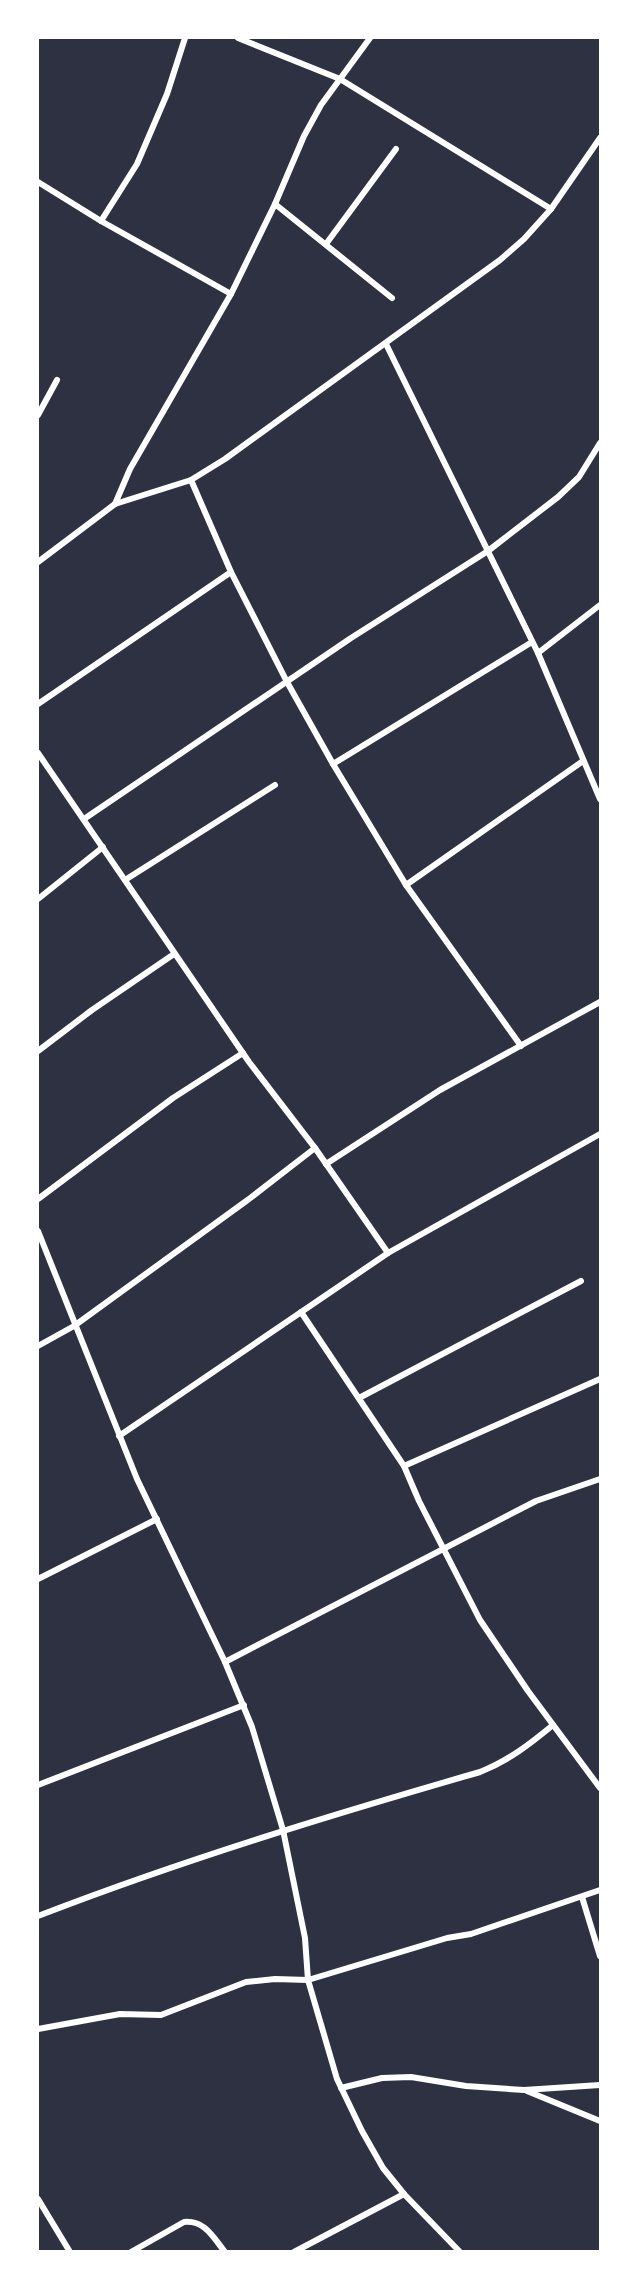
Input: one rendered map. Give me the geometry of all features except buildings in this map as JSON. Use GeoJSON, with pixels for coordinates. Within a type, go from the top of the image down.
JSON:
{"type":"FeatureCollection","features":[{"type":"Feature","properties":{"kind":"street"},"geometry":{"type":"LineString","coordinates":[[101,221],[138,165],[167,94],[185,38]]}},
{"type":"Feature","properties":{"kind":"street"},"geometry":{"type":"LineString","coordinates":[[238,38],[340,79],[550,209]]}},
{"type":"Feature","properties":{"kind":"street"},"geometry":{"type":"LineString","coordinates":[[115,504],[130,469],[231,294],[275,204],[304,136],[321,105],[370,38]]}},
{"type":"Feature","properties":{"kind":"street"},"geometry":{"type":"LineString","coordinates":[[38,562],[115,504],[191,480],[225,459],[500,260],[524,239],[550,209],[600,138]]}},
{"type":"Feature","properties":{"kind":"street"},"geometry":{"type":"LineString","coordinates":[[326,244],[396,149]]}},
{"type":"Feature","properties":{"kind":"street"},"geometry":{"type":"LineString","coordinates":[[38,182],[101,221],[231,294]]}},
{"type":"Feature","properties":{"kind":"street"},"geometry":{"type":"LineString","coordinates":[[275,204],[392,298]]}},
{"type":"Feature","properties":{"kind":"street"},"geometry":{"type":"LineString","coordinates":[[386,344],[538,653],[600,799]]}},
{"type":"Feature","properties":{"kind":"street"},"geometry":{"type":"LineString","coordinates":[[38,415],[57,381]]}},
{"type":"Feature","properties":{"kind":"street"},"geometry":{"type":"LineString","coordinates":[[84,819],[351,638],[488,551],[579,477],[600,443]]}},
{"type":"Feature","properties":{"kind":"street"},"geometry":{"type":"LineString","coordinates":[[191,480],[231,572],[287,682],[333,764],[406,885],[521,1046]]}},
{"type":"Feature","properties":{"kind":"street"},"geometry":{"type":"LineString","coordinates":[[38,704],[231,572]]}},
{"type":"Feature","properties":{"kind":"street"},"geometry":{"type":"LineString","coordinates":[[538,653],[600,605]]}},
{"type":"Feature","properties":{"kind":"street"},"geometry":{"type":"LineString","coordinates":[[333,764],[532,642]]}},
{"type":"Feature","properties":{"kind":"street"},"geometry":{"type":"LineString","coordinates":[[38,753],[243,1053],[315,1148],[388,1253]]}},
{"type":"Feature","properties":{"kind":"street"},"geometry":{"type":"LineString","coordinates":[[406,885],[583,761]]}},
{"type":"Feature","properties":{"kind":"street"},"geometry":{"type":"LineString","coordinates":[[125,880],[275,785]]}},
{"type":"Feature","properties":{"kind":"street"},"geometry":{"type":"LineString","coordinates":[[38,899],[103,847]]}},
{"type":"Feature","properties":{"kind":"street"},"geometry":{"type":"LineString","coordinates":[[38,1051],[92,1010],[174,954]]}},
{"type":"Feature","properties":{"kind":"street"},"geometry":{"type":"LineString","coordinates":[[326,1164],[431,1096],[600,1002]]}},
{"type":"Feature","properties":{"kind":"street"},"geometry":{"type":"LineString","coordinates":[[38,1199],[173,1098],[243,1053]]}},
{"type":"Feature","properties":{"kind":"street"},"geometry":{"type":"LineString","coordinates":[[119,1436],[388,1253],[600,1134]]}},
{"type":"Feature","properties":{"kind":"street"},"geometry":{"type":"LineString","coordinates":[[38,1346],[74,1326],[177,1253],[315,1148]]}},
{"type":"Feature","properties":{"kind":"street"},"geometry":{"type":"LineString","coordinates":[[38,1231],[137,1479],[244,1705],[283,1830],[305,1938],[308,1980],[330,2060],[341,2088],[373,2151],[404,2194],[460,2252]]}},
{"type":"Feature","properties":{"kind":"street"},"geometry":{"type":"LineString","coordinates":[[38,1258],[46,1254]]}},
{"type":"Feature","properties":{"kind":"street"},"geometry":{"type":"LineString","coordinates":[[359,1398],[581,1281]]}},
{"type":"Feature","properties":{"kind":"street"},"geometry":{"type":"LineString","coordinates":[[301,1312],[404,1467],[443,1550],[480,1620],[600,1788]]}},
{"type":"Feature","properties":{"kind":"street"},"geometry":{"type":"LineString","coordinates":[[404,1467],[600,1379]]}},
{"type":"Feature","properties":{"kind":"street"},"geometry":{"type":"LineString","coordinates":[[225,1662],[536,1501],[600,1479]]}},
{"type":"Feature","properties":{"kind":"street"},"geometry":{"type":"LineString","coordinates":[[38,1580],[157,1519]]}},
{"type":"Feature","properties":{"kind":"street"},"geometry":{"type":"LineString","coordinates":[[38,1785],[244,1705]]}},
{"type":"Feature","properties":{"kind":"street"},"geometry":{"type":"LineString","coordinates":[[38,1916],[126,1882],[283,1830],[480,1772],[525,1748],[553,1725]]}},
{"type":"Feature","properties":{"kind":"street"},"geometry":{"type":"LineString","coordinates":[[38,2029],[120,2014],[160,2015],[246,1982],[275,1979],[308,1980],[447,1938],[471,1934],[600,1890]]}},
{"type":"Feature","properties":{"kind":"street"},"geometry":{"type":"LineString","coordinates":[[582,1897],[600,1956]]}},
{"type":"Feature","properties":{"kind":"street"},"geometry":{"type":"LineString","coordinates":[[341,2088],[382,2078],[411,2077],[466,2086],[524,2090],[600,2085]]}},
{"type":"Feature","properties":{"kind":"street"},"geometry":{"type":"LineString","coordinates":[[524,2090],[600,2121]]}},
{"type":"Feature","properties":{"kind":"street"},"geometry":{"type":"LineString","coordinates":[[294,2252],[404,2194]]}},
{"type":"Feature","properties":{"kind":"street"},"geometry":{"type":"LineString","coordinates":[[38,2199],[70,2252]]}},
{"type":"Feature","properties":{"kind":"street"},"geometry":{"type":"LineString","coordinates":[[130,2252],[184,2222],[194,2221],[204,2226],[225,2252]]}}]}
